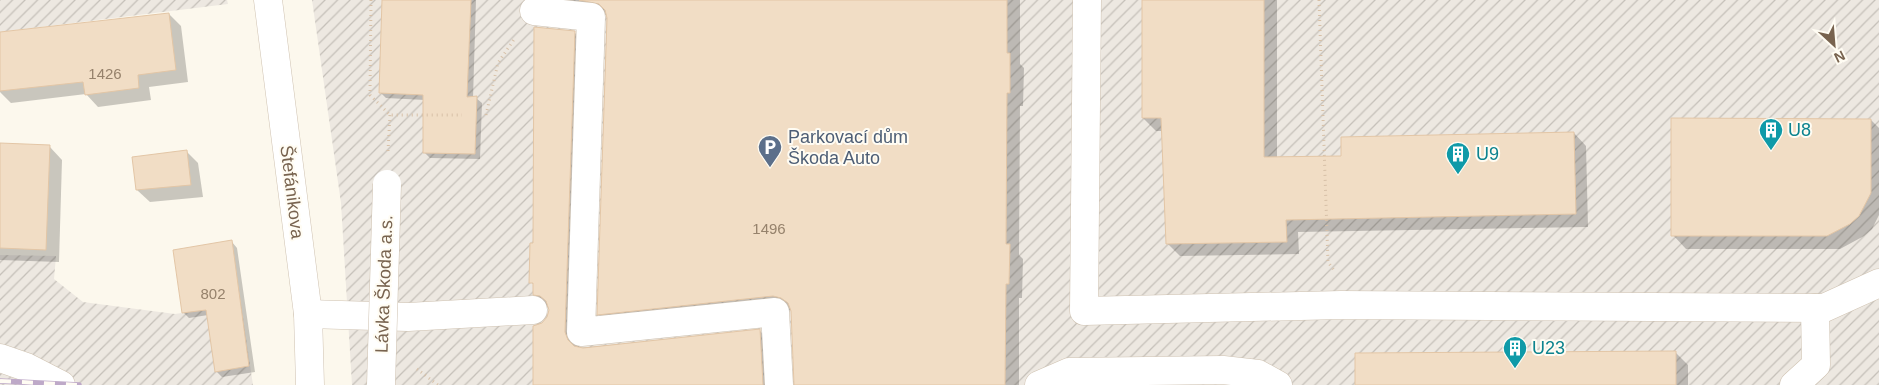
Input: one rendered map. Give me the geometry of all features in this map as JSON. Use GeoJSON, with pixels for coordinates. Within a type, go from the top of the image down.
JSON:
{"type":"FeatureCollection","features":[{"type":"Feature","properties":{"kind":"street","name":"Štefánikova"},"geometry":{"type":"LineString","coordinates":[[268,0],[308,314],[310,385]]}},
{"type":"Feature","properties":{"kind":"street"},"geometry":{"type":"LineString","coordinates":[[1088,0],[1084,310],[1341,305],[1824,308],[1879,283]]}},
{"type":"Feature","properties":{"kind":"street"},"geometry":{"type":"LineString","coordinates":[[534,11],[591,18],[581,332],[775,312],[779,385]]}},
{"type":"Feature","properties":{"kind":"street","name":"Lávka Škoda a.s."},"geometry":{"type":"LineString","coordinates":[[381,385],[387,184]]}},
{"type":"Feature","properties":{"kind":"street"},"geometry":{"type":"LineString","coordinates":[[1794,385],[1816,365],[1815,308]]}},
{"type":"Feature","properties":{"kind":"street"},"geometry":{"type":"LineString","coordinates":[[308,314],[408,317],[533,310]]}},
{"type":"Feature","properties":{"kind":"street"},"geometry":{"type":"LineString","coordinates":[[0,358],[26,367],[61,385]]}},
{"type":"Feature","properties":{"kind":"street"},"geometry":{"type":"LineString","coordinates":[[1039,385],[1069,372],[1223,370],[1258,374],[1278,385]]}},
{"type":"Feature","properties":{"kind":"path"},"geometry":{"type":"LineString","coordinates":[[371,0],[370,95],[390,115],[462,115]]}},
{"type":"Feature","properties":{"kind":"path"},"geometry":{"type":"LineString","coordinates":[[1319,0],[1328,262],[1337,275]]}},
{"type":"Feature","properties":{"kind":"path"},"geometry":{"type":"LineString","coordinates":[[486,115],[498,63],[534,11]]}},
{"type":"Feature","properties":{"kind":"shaded area"},"geometry":{"type":"Polygon","coordinates":[[[0,0],[227,0],[228,4],[0,32],[0,0]]]}},
{"type":"Feature","properties":{"kind":"shaded area"},"geometry":{"type":"Polygon","coordinates":[[[312,0],[1879,0],[1879,385],[352,385],[341,203],[312,0]]]}},
{"type":"Feature","properties":{"kind":"shaded area"},"geometry":{"type":"Polygon","coordinates":[[[0,255],[56,256],[54,279],[83,302],[175,314],[241,304],[253,385],[0,385],[0,255]]]}},
{"type":"Feature","properties":{"kind":"building"},"geometry":{"type":"Polygon","coordinates":[[[382,0],[471,0],[467,97],[477,96],[475,154],[423,153],[423,95],[379,93],[382,0]]]}},
{"type":"Feature","properties":{"kind":"building","name":"Parkovací dům Škoda Auto"},"geometry":{"type":"Polygon","coordinates":[[[579,0],[1007,0],[1007,53],[1010,53],[1010,93],[1007,93],[1006,244],[1010,244],[1009,284],[1006,284],[1005,385],[794,385],[791,311],[788,303],[781,298],[773,296],[597,315],[607,18],[605,10],[599,4],[579,0]]]}},
{"type":"Feature","properties":{"kind":"building"},"geometry":{"type":"Polygon","coordinates":[[[1142,0],[1264,0],[1264,157],[1341,156],[1341,137],[1574,132],[1576,214],[1286,220],[1287,242],[1166,244],[1161,118],[1142,118],[1142,0]]]}},
{"type":"Feature","properties":{"kind":"building"},"geometry":{"type":"Polygon","coordinates":[[[169,13],[176,70],[138,75],[139,88],[85,95],[83,82],[0,91],[0,32],[169,13]]]}},
{"type":"Feature","properties":{"kind":"building"},"geometry":{"type":"Polygon","coordinates":[[[534,27],[575,31],[565,332],[568,340],[574,346],[583,348],[760,329],[763,385],[533,385],[533,326],[542,323],[547,317],[549,310],[546,301],[540,296],[533,295],[533,283],[529,283],[530,243],[533,243],[534,27]]]}},
{"type":"Feature","properties":{"kind":"building","name":"U8"},"geometry":{"type":"Polygon","coordinates":[[[1671,118],[1871,119],[1871,193],[1859,216],[1850,224],[1827,236],[1671,236],[1671,118]]]}},
{"type":"Feature","properties":{"kind":"building"},"geometry":{"type":"Polygon","coordinates":[[[0,143],[50,145],[46,250],[0,248],[0,143]]]}},
{"type":"Feature","properties":{"kind":"building"},"geometry":{"type":"Polygon","coordinates":[[[187,150],[191,185],[136,190],[132,157],[187,150]]]}},
{"type":"Feature","properties":{"kind":"building"},"geometry":{"type":"Polygon","coordinates":[[[232,240],[249,366],[215,372],[206,310],[182,313],[173,250],[232,240]]]}},
{"type":"Feature","properties":{"kind":"building","name":"U23"},"geometry":{"type":"Polygon","coordinates":[[[1676,351],[1676,385],[1355,385],[1355,353],[1676,351]]]}},
{"type":"Feature","properties":{"kind":"railway"},"geometry":{"type":"LineString","coordinates":[[0,381],[79,385]]}},
{"type":"Feature","properties":{"kind":"place","name":"U8"},"geometry":{"type":"Point","coordinates":[1771,151]}},
{"type":"Feature","properties":{"kind":"place","name":"Parkovací dům Škoda Auto"},"geometry":{"type":"Point","coordinates":[770,168]}},
{"type":"Feature","properties":{"kind":"place","name":"U9"},"geometry":{"type":"Point","coordinates":[1458,175]}},
{"type":"Feature","properties":{"kind":"place","name":"U23"},"geometry":{"type":"Point","coordinates":[1515,369]}}]}
